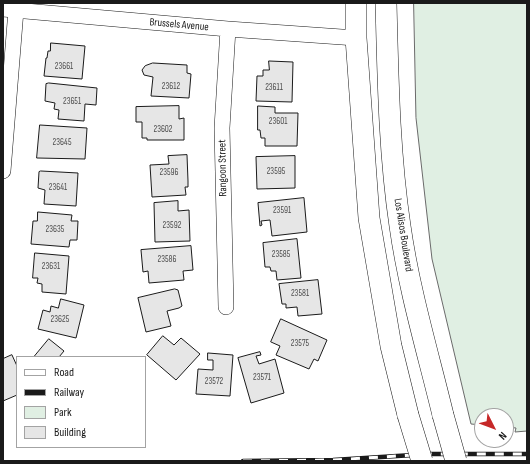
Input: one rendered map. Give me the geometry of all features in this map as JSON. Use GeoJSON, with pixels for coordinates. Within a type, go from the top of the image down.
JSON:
{"type":"FeatureCollection","features":[{"type":"Feature","properties":{"kind":"main road"},"geometry":{"type":"LineString","coordinates":[[356,3],[356,38],[369,218],[391,346],[408,415],[422,461]]}},
{"type":"Feature","properties":{"kind":"main road","name":"Los Alisos Boulevard"},"geometry":{"type":"LineString","coordinates":[[386,3],[389,100],[400,227],[412,292],[456,461]]}},
{"type":"Feature","properties":{"kind":"street","name":"Brussels Avenue"},"geometry":{"type":"LineString","coordinates":[[9,9],[228,30],[356,38]]}},
{"type":"Feature","properties":{"kind":"street"},"geometry":{"type":"LineString","coordinates":[[3,171],[9,9]]}},
{"type":"Feature","properties":{"kind":"street","name":"Rangoon Street"},"geometry":{"type":"LineString","coordinates":[[226,307],[222,128],[228,30]]}},
{"type":"Feature","properties":{"kind":"green space"},"geometry":{"type":"Polygon","coordinates":[[[414,3],[527,3],[527,431],[515,432],[514,408],[474,408],[474,424],[471,424],[432,259],[416,118],[414,3]]]}},
{"type":"Feature","properties":{"kind":"building"},"geometry":{"type":"Polygon","coordinates":[[[51,43],[85,46],[82,79],[44,76],[46,58],[48,51],[50,51],[51,43]]]}},
{"type":"Feature","properties":{"kind":"building"},"geometry":{"type":"Polygon","coordinates":[[[269,61],[293,62],[292,102],[256,101],[257,76],[263,76],[263,70],[269,70],[269,61]]]}},
{"type":"Feature","properties":{"kind":"building"},"geometry":{"type":"Polygon","coordinates":[[[153,63],[187,65],[187,73],[191,74],[189,98],[151,96],[153,77],[144,75],[142,70],[145,66],[153,63]]]}},
{"type":"Feature","properties":{"kind":"building"},"geometry":{"type":"Polygon","coordinates":[[[49,83],[97,88],[96,105],[85,104],[84,121],[58,119],[59,110],[54,109],[55,103],[45,101],[46,84],[49,83]]]}},
{"type":"Feature","properties":{"kind":"building"},"geometry":{"type":"Polygon","coordinates":[[[179,106],[179,119],[184,118],[184,140],[147,140],[147,138],[142,138],[142,122],[136,122],[136,107],[179,106]]]}},
{"type":"Feature","properties":{"kind":"building"},"geometry":{"type":"Polygon","coordinates":[[[258,106],[275,107],[275,113],[298,113],[297,146],[265,146],[265,138],[261,138],[260,130],[258,130],[258,106]]]}},
{"type":"Feature","properties":{"kind":"building"},"geometry":{"type":"Polygon","coordinates":[[[40,125],[87,128],[85,159],[37,158],[40,125]]]}},
{"type":"Feature","properties":{"kind":"building"},"geometry":{"type":"Polygon","coordinates":[[[187,155],[188,187],[185,187],[186,195],[152,197],[150,165],[169,164],[168,156],[187,155]]]}},
{"type":"Feature","properties":{"kind":"building"},"geometry":{"type":"Polygon","coordinates":[[[295,156],[295,188],[257,189],[256,157],[295,156]]]}},
{"type":"Feature","properties":{"kind":"building"},"geometry":{"type":"Polygon","coordinates":[[[39,172],[78,173],[76,206],[44,204],[45,190],[38,188],[39,172]]]}},
{"type":"Feature","properties":{"kind":"building"},"geometry":{"type":"Polygon","coordinates":[[[304,198],[307,232],[272,236],[270,220],[261,221],[262,225],[260,226],[258,203],[304,198]]]}},
{"type":"Feature","properties":{"kind":"building"},"geometry":{"type":"Polygon","coordinates":[[[178,201],[178,211],[189,210],[190,241],[155,242],[154,203],[178,201]]]}},
{"type":"Feature","properties":{"kind":"building"},"geometry":{"type":"Polygon","coordinates":[[[38,212],[72,215],[71,221],[78,221],[77,240],[70,240],[69,247],[31,244],[33,221],[37,221],[38,212]]]}},
{"type":"Feature","properties":{"kind":"building"},"geometry":{"type":"Polygon","coordinates":[[[297,239],[301,278],[277,280],[276,271],[271,271],[270,267],[265,267],[263,243],[297,239]]]}},
{"type":"Feature","properties":{"kind":"building"},"geometry":{"type":"Polygon","coordinates":[[[191,246],[193,270],[183,271],[184,280],[149,283],[148,271],[143,272],[141,250],[191,246]]]}},
{"type":"Feature","properties":{"kind":"building"},"geometry":{"type":"Polygon","coordinates":[[[35,253],[69,256],[66,294],[42,292],[42,284],[37,283],[38,278],[33,278],[35,253]]]}},
{"type":"Feature","properties":{"kind":"building"},"geometry":{"type":"Polygon","coordinates":[[[318,280],[322,314],[298,316],[297,307],[286,308],[286,304],[282,304],[279,284],[318,280]]]}},
{"type":"Feature","properties":{"kind":"building"},"geometry":{"type":"Polygon","coordinates":[[[175,289],[178,290],[182,306],[167,311],[171,326],[146,332],[138,298],[175,289]]]}},
{"type":"Feature","properties":{"kind":"building"},"geometry":{"type":"Polygon","coordinates":[[[61,299],[84,305],[76,338],[38,329],[43,310],[50,312],[51,306],[58,308],[61,299]]]}},
{"type":"Feature","properties":{"kind":"building"},"geometry":{"type":"Polygon","coordinates":[[[281,319],[327,340],[318,361],[314,359],[309,369],[276,355],[280,346],[271,342],[281,319]]]}},
{"type":"Feature","properties":{"kind":"building"},"geometry":{"type":"Polygon","coordinates":[[[163,336],[174,345],[181,338],[200,354],[176,380],[147,355],[163,336]]]}},
{"type":"Feature","properties":{"kind":"building"},"geometry":{"type":"Polygon","coordinates":[[[49,339],[64,351],[60,356],[35,356],[49,339]]]}},
{"type":"Feature","properties":{"kind":"building"},"geometry":{"type":"Polygon","coordinates":[[[260,352],[261,355],[256,356],[259,364],[275,359],[284,393],[251,403],[238,358],[260,352]]]}},
{"type":"Feature","properties":{"kind":"building"},"geometry":{"type":"Polygon","coordinates":[[[208,353],[233,355],[230,396],[196,394],[198,369],[213,370],[213,360],[208,360],[208,353]]]}},
{"type":"Feature","properties":{"kind":"building"},"geometry":{"type":"Polygon","coordinates":[[[12,355],[16,364],[16,395],[3,401],[3,359],[12,355]]]}},
{"type":"Feature","properties":{"kind":"railway"},"geometry":{"type":"LineString","coordinates":[[243,461],[333,460],[429,454],[527,454]]}}]}
